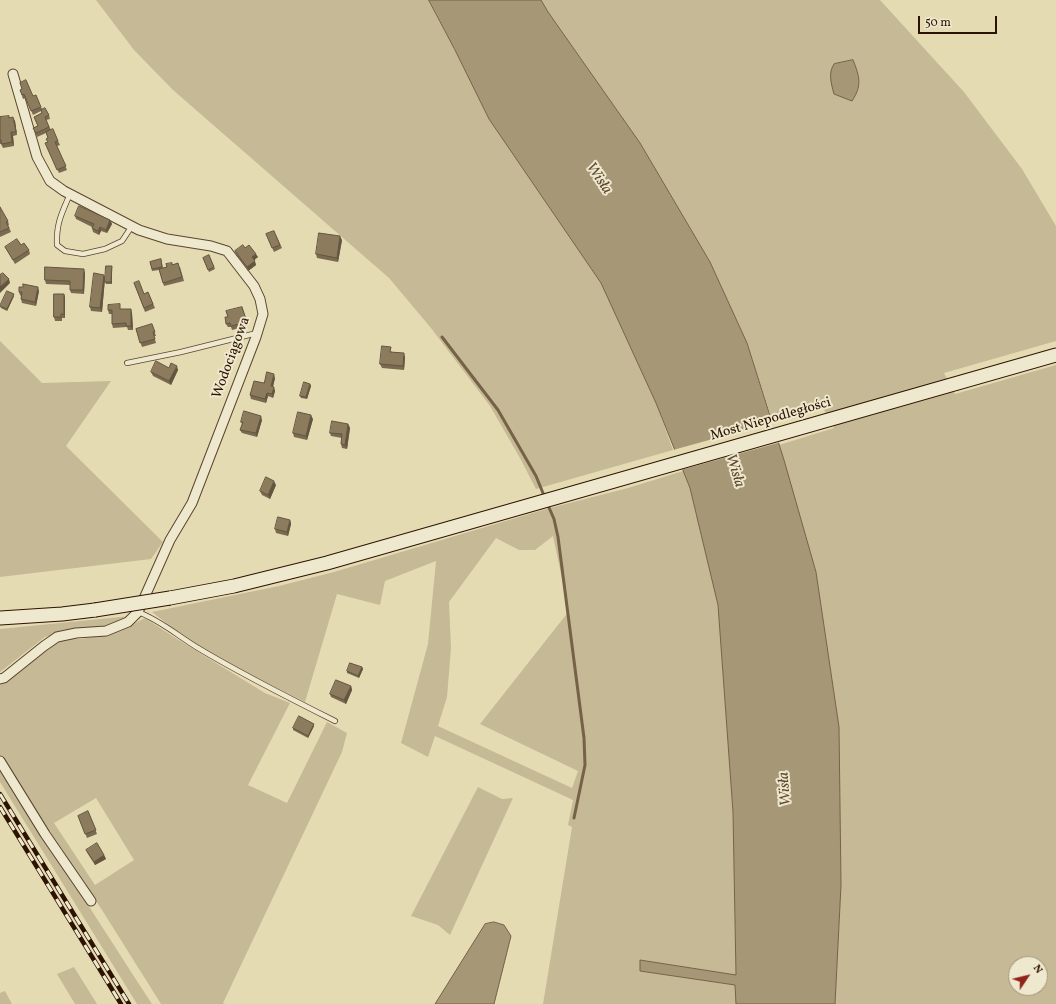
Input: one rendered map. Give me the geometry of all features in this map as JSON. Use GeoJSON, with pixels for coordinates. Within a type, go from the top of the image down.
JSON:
{"type":"FeatureCollection","features":[{"type":"Feature","properties":{"kind":"main road","name":"Most Niepodległości"},"geometry":{"type":"LineString","coordinates":[[0,618],[62,614],[94,610],[234,586],[285,574],[1056,355]]}},
{"type":"Feature","properties":{"kind":"street","name":"Wodociągowa"},"geometry":{"type":"LineString","coordinates":[[0,679],[4,678],[57,637],[76,633],[106,631],[128,622],[138,612],[170,540],[192,503],[263,314],[260,299],[254,286],[226,251],[212,246],[167,239],[139,230],[70,194],[50,181],[37,157],[13,74]]}},
{"type":"Feature","properties":{"kind":"street"},"geometry":{"type":"LineString","coordinates":[[0,761],[45,834],[91,901]]}},
{"type":"Feature","properties":{"kind":"lane"},"geometry":{"type":"LineString","coordinates":[[70,194],[60,217],[56,231],[57,245],[65,251],[83,254],[105,249],[122,242],[132,226]]}},
{"type":"Feature","properties":{"kind":"lane"},"geometry":{"type":"LineString","coordinates":[[127,363],[181,352],[257,333]]}},
{"type":"Feature","properties":{"kind":"lane"},"geometry":{"type":"LineString","coordinates":[[138,612],[150,616],[198,648],[274,691],[336,721]]}},
{"type":"Feature","properties":{"kind":"shaded area"},"geometry":{"type":"Polygon","coordinates":[[[96,0],[429,0],[489,119],[601,283],[656,403],[673,450],[536,489],[490,406],[431,328],[389,278],[173,90],[134,50],[96,0]]]}},
{"type":"Feature","properties":{"kind":"shaded area"},"geometry":{"type":"Polygon","coordinates":[[[541,0],[880,0],[964,92],[1022,169],[1056,226],[1056,341],[944,373],[955,394],[1056,365],[1056,1004],[835,1004],[841,885],[839,727],[816,572],[779,445],[834,428],[823,408],[773,422],[747,343],[710,262],[640,143],[541,0]]]}},
{"type":"Feature","properties":{"kind":"shaded area"},"geometry":{"type":"Polygon","coordinates":[[[0,341],[42,383],[111,381],[66,446],[163,542],[151,559],[0,577],[0,341]]]}},
{"type":"Feature","properties":{"kind":"shaded area"},"geometry":{"type":"Polygon","coordinates":[[[683,471],[690,488],[718,605],[733,812],[736,975],[641,960],[640,971],[736,985],[736,1004],[543,1004],[572,827],[568,825],[573,800],[435,736],[428,757],[401,743],[428,644],[436,561],[385,581],[380,605],[337,594],[305,702],[198,648],[152,612],[279,586],[334,572],[546,509],[628,488],[683,471]],[[553,536],[535,550],[519,550],[496,538],[449,602],[451,648],[447,697],[438,726],[572,788],[578,771],[480,724],[569,611],[553,536]]]}},
{"type":"Feature","properties":{"kind":"shaded area"},"geometry":{"type":"Polygon","coordinates":[[[130,616],[109,626],[75,629],[45,637],[0,672],[0,629],[130,616]]]}},
{"type":"Feature","properties":{"kind":"shaded area"},"geometry":{"type":"Polygon","coordinates":[[[145,618],[265,693],[290,703],[248,785],[287,803],[327,722],[347,733],[342,752],[223,1003],[225,1004],[161,1004],[102,910],[0,756],[0,685],[63,639],[81,639],[120,631],[145,618]],[[96,798],[54,823],[95,885],[134,860],[96,798]]]}},
{"type":"Feature","properties":{"kind":"shaded area"},"geometry":{"type":"Polygon","coordinates":[[[0,768],[152,1004],[137,1004],[0,782],[0,768]]]}},
{"type":"Feature","properties":{"kind":"shaded area"},"geometry":{"type":"Polygon","coordinates":[[[478,787],[502,799],[513,798],[450,935],[438,925],[411,916],[478,787]]]}},
{"type":"Feature","properties":{"kind":"shaded area"},"geometry":{"type":"Polygon","coordinates":[[[74,967],[97,1004],[75,1004],[57,974],[74,967]]]}},
{"type":"Feature","properties":{"kind":"shaded area"},"geometry":{"type":"Polygon","coordinates":[[[5,991],[12,1004],[0,1004],[0,993],[5,991]]]}},
{"type":"Feature","properties":{"kind":"water","name":"Wisła"},"geometry":{"type":"Polygon","coordinates":[[[429,0],[541,0],[640,143],[710,262],[747,343],[784,460],[816,572],[839,727],[841,885],[835,1004],[736,1004],[735,985],[640,971],[640,960],[736,975],[733,812],[718,605],[690,488],[656,403],[601,283],[489,119],[429,0]]]}},
{"type":"Feature","properties":{"kind":"water"},"geometry":{"type":"Polygon","coordinates":[[[853,60],[857,71],[859,86],[852,101],[834,94],[831,82],[831,71],[834,64],[853,60]]]}},
{"type":"Feature","properties":{"kind":"water"},"geometry":{"type":"Polygon","coordinates":[[[494,922],[504,925],[511,936],[494,1004],[435,1004],[485,924],[494,922]]]}},
{"type":"Feature","properties":{"kind":"pier"},"geometry":{"type":"Polygon","coordinates":[[[774,422],[781,442],[681,470],[673,450],[774,422]]]}},
{"type":"Feature","properties":{"kind":"building"},"geometry":{"type":"Polygon","coordinates":[[[26,80],[33,96],[36,95],[41,107],[31,111],[24,94],[22,95],[20,90],[22,89],[20,83],[26,80]]]}},
{"type":"Feature","properties":{"kind":"building"},"geometry":{"type":"Polygon","coordinates":[[[45,108],[49,115],[45,117],[49,127],[36,133],[33,128],[38,126],[34,117],[42,113],[41,110],[45,108]]]}},
{"type":"Feature","properties":{"kind":"building"},"geometry":{"type":"Polygon","coordinates":[[[9,116],[9,118],[13,117],[16,132],[11,132],[12,142],[2,144],[0,140],[0,117],[9,116]]]}},
{"type":"Feature","properties":{"kind":"building"},"geometry":{"type":"Polygon","coordinates":[[[53,129],[58,141],[55,142],[66,166],[57,170],[45,143],[48,142],[46,139],[48,138],[46,132],[53,129]]]}},
{"type":"Feature","properties":{"kind":"building"},"geometry":{"type":"Polygon","coordinates":[[[79,206],[110,220],[106,230],[100,227],[98,231],[92,228],[94,224],[75,216],[79,206]]]}},
{"type":"Feature","properties":{"kind":"building"},"geometry":{"type":"Polygon","coordinates":[[[0,207],[8,221],[6,222],[9,228],[0,232],[0,207]]]}},
{"type":"Feature","properties":{"kind":"building"},"geometry":{"type":"Polygon","coordinates":[[[274,231],[280,245],[272,248],[266,234],[274,231]]]}},
{"type":"Feature","properties":{"kind":"building"},"geometry":{"type":"Polygon","coordinates":[[[319,233],[340,236],[337,258],[316,254],[319,233]]]}},
{"type":"Feature","properties":{"kind":"building"},"geometry":{"type":"Polygon","coordinates":[[[17,239],[21,245],[24,243],[29,250],[13,260],[5,247],[17,239]]]}},
{"type":"Feature","properties":{"kind":"building"},"geometry":{"type":"Polygon","coordinates":[[[243,245],[245,248],[249,245],[256,254],[252,257],[255,261],[247,267],[235,251],[243,245]]]}},
{"type":"Feature","properties":{"kind":"building"},"geometry":{"type":"Polygon","coordinates":[[[209,255],[214,267],[208,270],[203,258],[209,255]]]}},
{"type":"Feature","properties":{"kind":"building"},"geometry":{"type":"Polygon","coordinates":[[[161,259],[162,267],[152,269],[150,262],[161,259]]]}},
{"type":"Feature","properties":{"kind":"building"},"geometry":{"type":"Polygon","coordinates":[[[172,263],[172,265],[178,263],[182,277],[163,283],[159,269],[167,267],[166,264],[172,263]]]}},
{"type":"Feature","properties":{"kind":"building"},"geometry":{"type":"Polygon","coordinates":[[[106,266],[112,266],[111,282],[105,282],[106,266]]]}},
{"type":"Feature","properties":{"kind":"building"},"geometry":{"type":"Polygon","coordinates":[[[45,267],[84,269],[83,290],[70,290],[70,281],[45,280],[45,267]]]}},
{"type":"Feature","properties":{"kind":"building"},"geometry":{"type":"Polygon","coordinates":[[[3,273],[9,279],[0,287],[0,275],[3,273]]]}},
{"type":"Feature","properties":{"kind":"building"},"geometry":{"type":"Polygon","coordinates":[[[94,273],[104,275],[100,308],[90,307],[94,273]]]}},
{"type":"Feature","properties":{"kind":"building"},"geometry":{"type":"Polygon","coordinates":[[[139,281],[144,294],[148,292],[153,304],[144,308],[134,283],[139,281]]]}},
{"type":"Feature","properties":{"kind":"building"},"geometry":{"type":"Polygon","coordinates":[[[23,284],[38,287],[35,302],[21,299],[22,292],[19,292],[19,287],[23,287],[23,284]]]}},
{"type":"Feature","properties":{"kind":"building"},"geometry":{"type":"Polygon","coordinates":[[[7,291],[14,294],[7,309],[0,306],[7,291]]]}},
{"type":"Feature","properties":{"kind":"building"},"geometry":{"type":"Polygon","coordinates":[[[54,294],[64,294],[64,314],[61,314],[61,317],[54,317],[54,294]]]}},
{"type":"Feature","properties":{"kind":"building"},"geometry":{"type":"Polygon","coordinates":[[[120,304],[120,309],[131,309],[131,326],[126,326],[126,323],[112,324],[112,310],[108,310],[108,305],[120,304]]]}},
{"type":"Feature","properties":{"kind":"building"},"geometry":{"type":"Polygon","coordinates":[[[242,307],[247,322],[231,326],[230,323],[226,324],[225,317],[228,317],[226,311],[242,307]]]}},
{"type":"Feature","properties":{"kind":"building"},"geometry":{"type":"Polygon","coordinates":[[[152,324],[155,332],[153,332],[155,339],[140,343],[136,329],[152,324]]]}},
{"type":"Feature","properties":{"kind":"building"},"geometry":{"type":"Polygon","coordinates":[[[382,346],[391,347],[390,352],[404,353],[403,366],[380,364],[382,346]]]}},
{"type":"Feature","properties":{"kind":"building"},"geometry":{"type":"Polygon","coordinates":[[[156,361],[169,368],[171,363],[177,366],[169,381],[151,372],[156,361]]]}},
{"type":"Feature","properties":{"kind":"building"},"geometry":{"type":"Polygon","coordinates":[[[267,372],[274,374],[271,386],[274,387],[272,394],[267,393],[265,399],[250,395],[254,381],[264,383],[267,372]]]}},
{"type":"Feature","properties":{"kind":"building"},"geometry":{"type":"Polygon","coordinates":[[[304,382],[310,384],[306,397],[300,396],[304,382]]]}},
{"type":"Feature","properties":{"kind":"building"},"geometry":{"type":"Polygon","coordinates":[[[244,411],[261,416],[256,433],[240,430],[243,422],[241,422],[244,411]]]}},
{"type":"Feature","properties":{"kind":"building"},"geometry":{"type":"Polygon","coordinates":[[[298,412],[311,415],[306,436],[293,433],[298,412]]]}},
{"type":"Feature","properties":{"kind":"building"},"geometry":{"type":"Polygon","coordinates":[[[332,421],[348,424],[345,445],[341,444],[342,434],[330,433],[332,421]]]}},
{"type":"Feature","properties":{"kind":"building"},"geometry":{"type":"Polygon","coordinates":[[[266,477],[274,481],[268,495],[260,491],[266,477]]]}},
{"type":"Feature","properties":{"kind":"building"},"geometry":{"type":"Polygon","coordinates":[[[278,517],[290,520],[287,532],[275,529],[278,517]]]}},
{"type":"Feature","properties":{"kind":"building"},"geometry":{"type":"Polygon","coordinates":[[[350,663],[362,667],[358,676],[347,671],[350,663]]]}},
{"type":"Feature","properties":{"kind":"building"},"geometry":{"type":"Polygon","coordinates":[[[336,680],[351,686],[344,700],[330,694],[336,680]]]}},
{"type":"Feature","properties":{"kind":"building"},"geometry":{"type":"Polygon","coordinates":[[[299,716],[314,724],[308,736],[293,728],[299,716]]]}},
{"type":"Feature","properties":{"kind":"building"},"geometry":{"type":"Polygon","coordinates":[[[88,811],[96,830],[85,834],[78,816],[88,811]]]}},
{"type":"Feature","properties":{"kind":"building"},"geometry":{"type":"Polygon","coordinates":[[[97,843],[104,855],[94,862],[86,850],[97,843]]]}},
{"type":"Feature","properties":{"kind":"waterway"},"geometry":{"type":"LineString","coordinates":[[442,337],[498,410],[536,476],[545,498]]}},
{"type":"Feature","properties":{"kind":"waterway"},"geometry":{"type":"LineString","coordinates":[[547,503],[554,519],[558,537],[584,738],[585,765],[574,818]]}},
{"type":"Feature","properties":{"kind":"railway"},"geometry":{"type":"LineString","coordinates":[[0,794],[129,1004]]}},
{"type":"Feature","properties":{"kind":"railway"},"geometry":{"type":"LineString","coordinates":[[0,807],[121,1004]]}}]}
